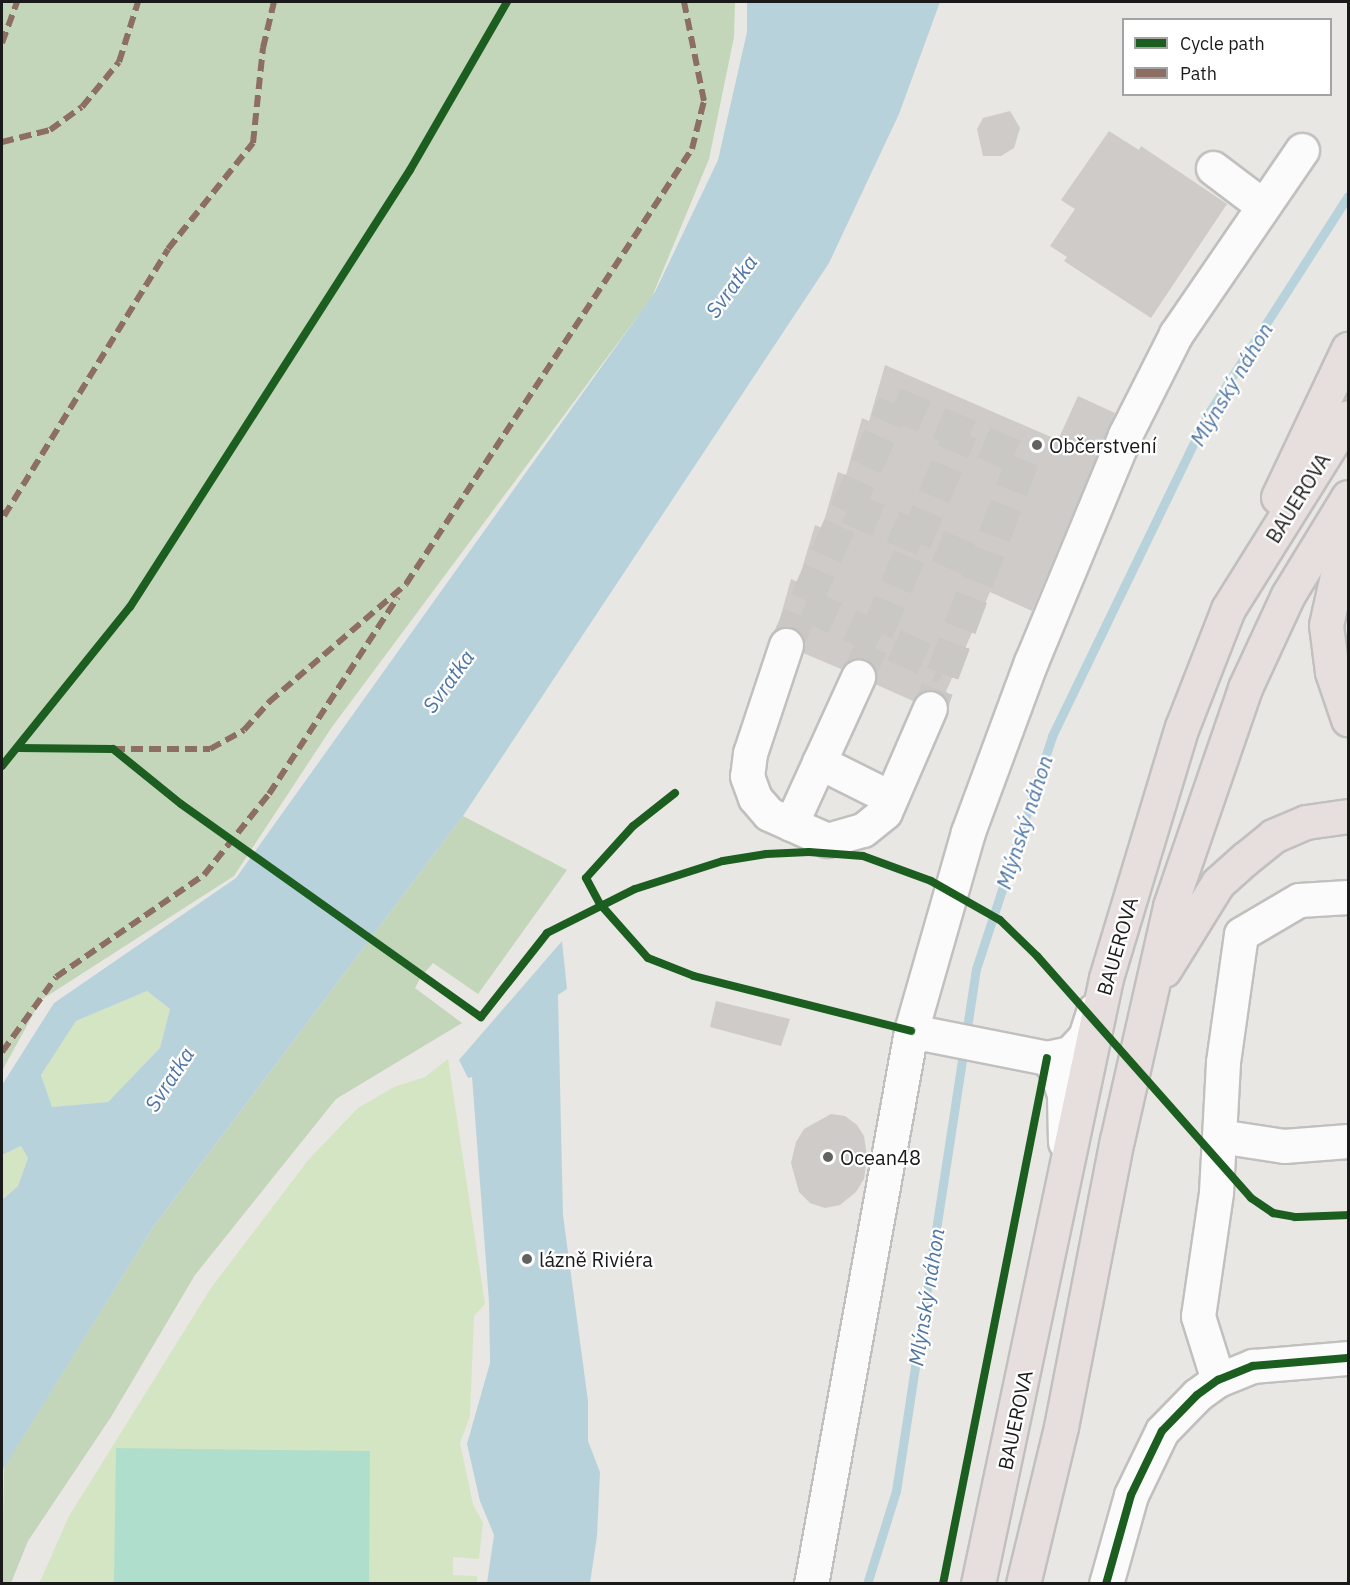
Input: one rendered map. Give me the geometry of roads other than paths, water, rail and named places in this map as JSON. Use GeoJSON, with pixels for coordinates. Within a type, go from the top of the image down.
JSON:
{"type":"FeatureCollection","features":[{"type":"Feature","properties":{"kind":"highway"},"geometry":{"type":"LineString","coordinates":[[1228,609],[1348,350]]}},
{"type":"Feature","properties":{"kind":"highway","name":"BAUEROVA"},"geometry":{"type":"LineString","coordinates":[[978,1584],[1106,978],[1182,727],[1228,609],[1348,417]]}},
{"type":"Feature","properties":{"kind":"highway"},"geometry":{"type":"LineString","coordinates":[[1023,1584],[1061,1427],[1149,991],[1170,906],[1245,688],[1288,595],[1348,497]]}},
{"type":"Feature","properties":{"kind":"highway"},"geometry":{"type":"LineString","coordinates":[[1348,526],[1326,625],[1348,719]]}},
{"type":"Feature","properties":{"kind":"highway"},"geometry":{"type":"LineString","coordinates":[[1149,991],[1218,883],[1245,859],[1273,836],[1295,827],[1348,816]]}},
{"type":"Feature","properties":{"kind":"street"},"geometry":{"type":"LineString","coordinates":[[811,1584],[924,1033],[968,832],[1031,662],[1125,435],[1176,334],[1262,205],[1302,150]]}},
{"type":"Feature","properties":{"kind":"street"},"geometry":{"type":"LineString","coordinates":[[1213,168],[1262,205]]}},
{"type":"Feature","properties":{"kind":"street"},"geometry":{"type":"LineString","coordinates":[[786,645],[750,753],[747,776],[755,798],[769,814],[827,840],[863,830],[885,812],[930,708]]}},
{"type":"Feature","properties":{"kind":"street"},"geometry":{"type":"LineString","coordinates":[[791,824],[858,676]]}},
{"type":"Feature","properties":{"kind":"street"},"geometry":{"type":"LineString","coordinates":[[819,762],[891,798]]}},
{"type":"Feature","properties":{"kind":"street"},"geometry":{"type":"LineString","coordinates":[[1218,1380],[1198,1316],[1219,1136],[1223,1062],[1241,934],[1299,900],[1348,897]]}},
{"type":"Feature","properties":{"kind":"street"},"geometry":{"type":"LineString","coordinates":[[924,1033],[1047,1058],[1070,1053],[1085,1037],[1106,978]]}},
{"type":"Feature","properties":{"kind":"street"},"geometry":{"type":"LineString","coordinates":[[1047,1058],[1056,1070],[1064,1095],[1066,1175]]}},
{"type":"Feature","properties":{"kind":"street"},"geometry":{"type":"LineString","coordinates":[[1219,1136],[1284,1146],[1348,1141]]}},
{"type":"Feature","properties":{"kind":"street"},"geometry":{"type":"LineString","coordinates":[[1106,1584],[1131,1495],[1162,1431],[1197,1395],[1218,1380],[1253,1366],[1348,1358]]}},
{"type":"Feature","properties":{"kind":"water","name":"Svratka"},"geometry":{"type":"Polygon","coordinates":[[[747,2],[940,2],[899,114],[829,263],[463,816],[154,1226],[2,1471],[2,1200],[18,1186],[28,1158],[21,1146],[2,1155],[2,1085],[54,1003],[236,878],[655,292],[718,160],[747,32],[747,2]],[[147,991],[76,1021],[41,1075],[52,1107],[108,1102],[160,1048],[170,1009],[147,991]]]}},
{"type":"Feature","properties":{"kind":"water","name":"lázně Riviéra"},"geometry":{"type":"Polygon","coordinates":[[[562,941],[567,989],[558,995],[563,1215],[588,1401],[588,1441],[600,1472],[597,1536],[590,1583],[487,1583],[494,1535],[480,1501],[467,1444],[490,1363],[489,1302],[472,1077],[468,1078],[459,1060],[562,941]]]}},
{"type":"Feature","properties":{"kind":"waterway","name":"Mlýnský náhon"},"geometry":{"type":"LineString","coordinates":[[867,1584],[896,1491],[976,969],[1052,736],[1208,414],[1348,196]]}},
{"type":"Feature","properties":{"kind":"tunnel"},"geometry":{"type":"LineString","coordinates":[[786,645],[894,403],[1023,459],[930,708]]}},
{"type":"Feature","properties":{"kind":"tunnel"},"geometry":{"type":"LineString","coordinates":[[858,677],[961,432]]}},
{"type":"Feature","properties":{"kind":"tunnel"},"geometry":{"type":"LineString","coordinates":[[848,507],[983,565]]}},
{"type":"Feature","properties":{"kind":"tunnel"},"geometry":{"type":"LineString","coordinates":[[805,604],[945,668]]}},
{"type":"Feature","properties":{"kind":"place","name":"Občerstvení"},"geometry":{"type":"Point","coordinates":[1037,445]}},
{"type":"Feature","properties":{"kind":"place","name":"Ocean48"},"geometry":{"type":"Point","coordinates":[828,1157]}},
{"type":"Feature","properties":{"kind":"place","name":"lázně Riviéra"},"geometry":{"type":"Point","coordinates":[527,1259]}}]}
